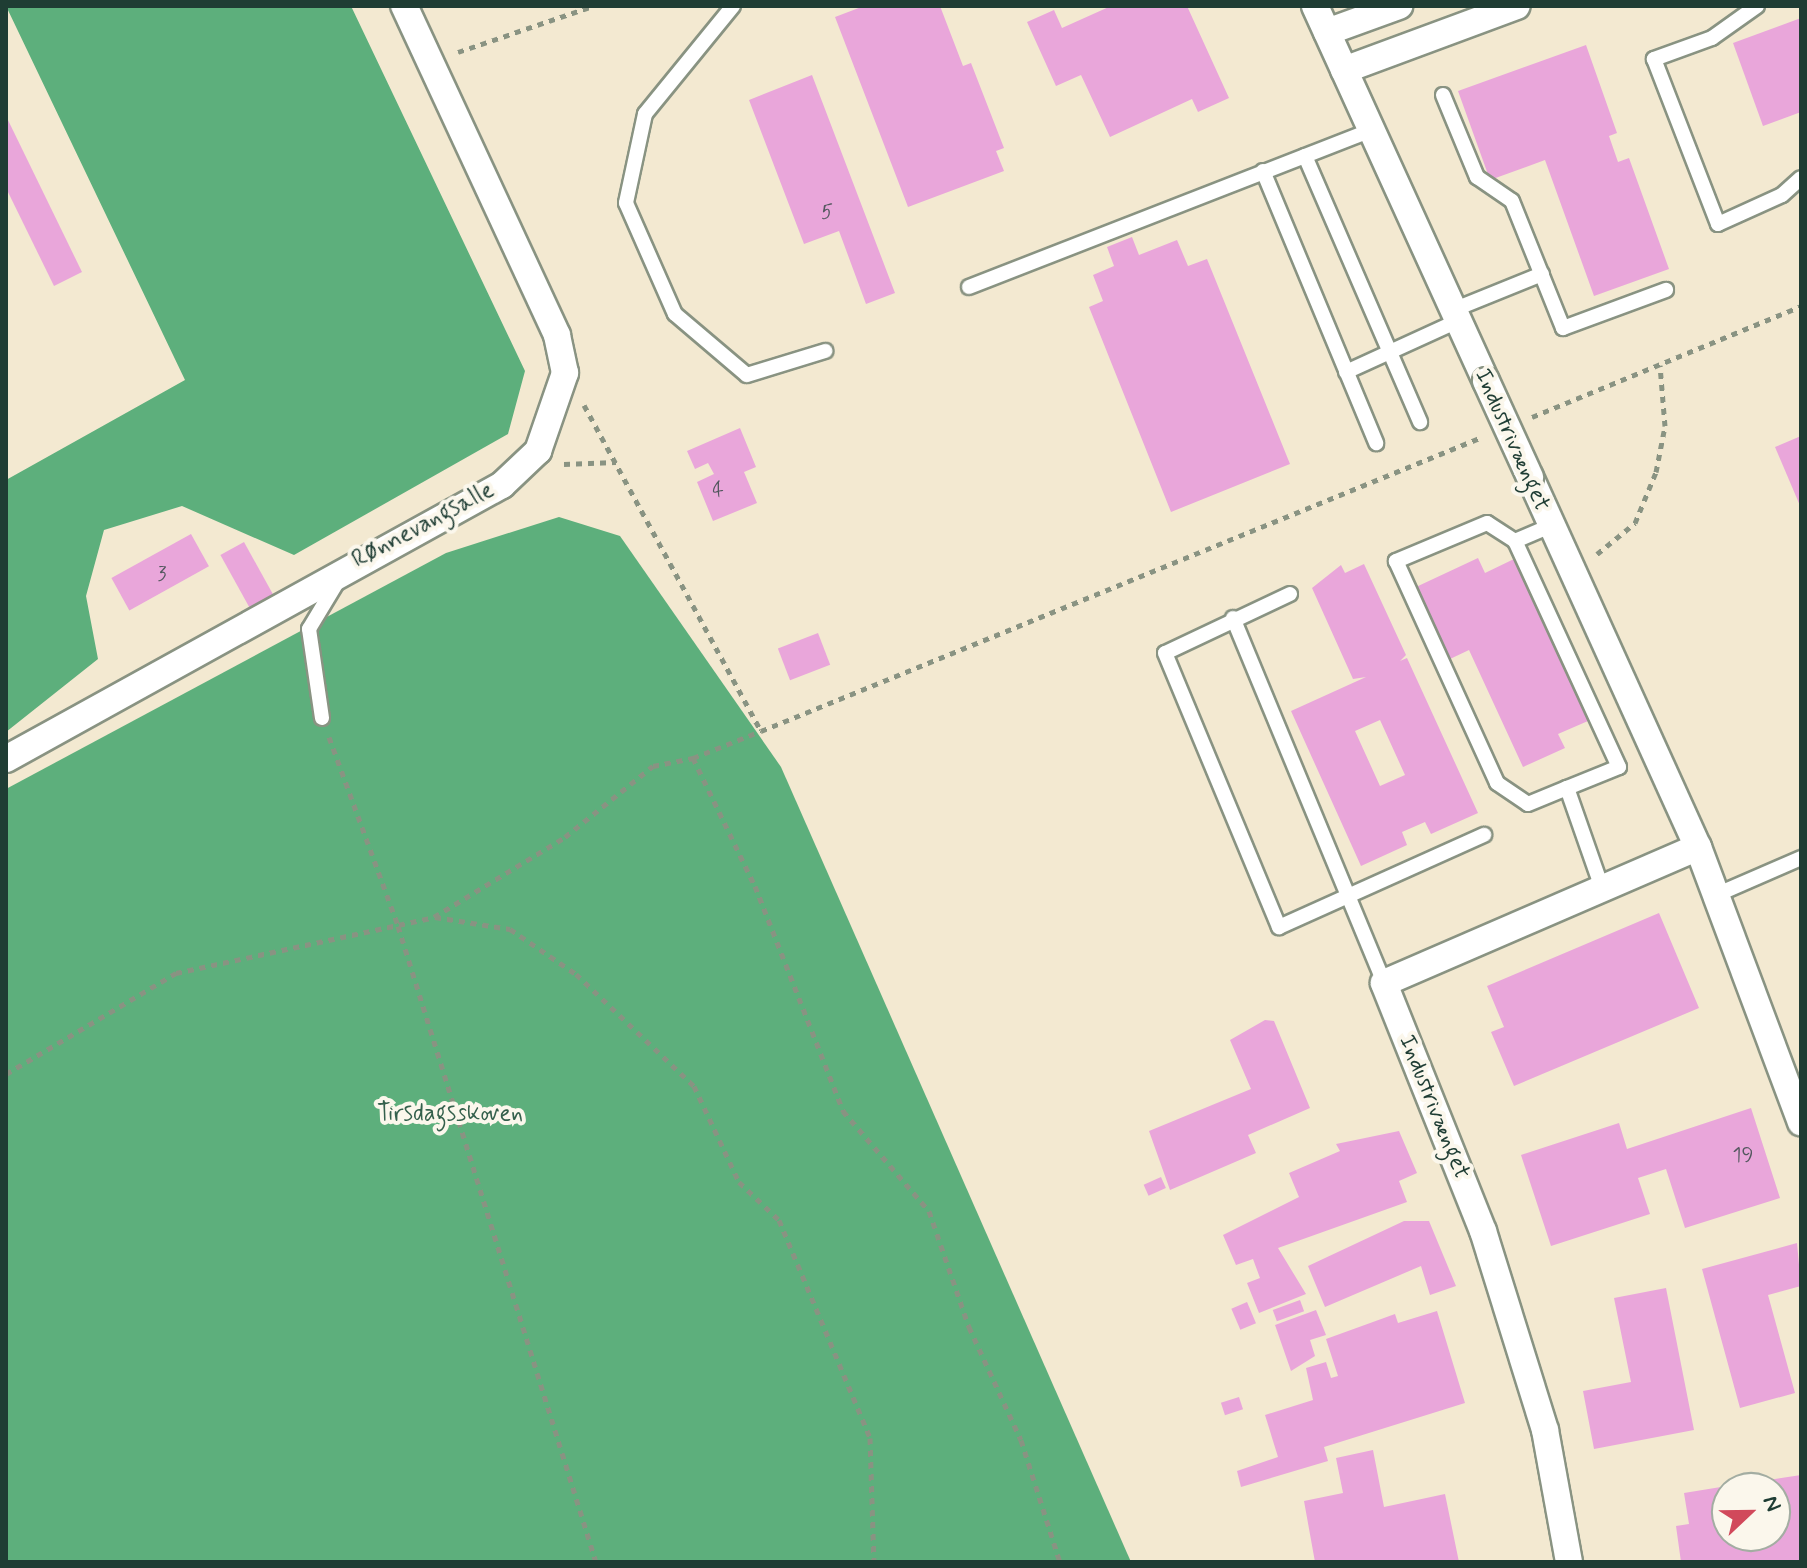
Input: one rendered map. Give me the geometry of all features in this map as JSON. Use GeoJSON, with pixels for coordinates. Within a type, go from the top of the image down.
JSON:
{"type":"FeatureCollection","features":[{"type":"Feature","properties":{"kind":"street"},"geometry":{"type":"LineString","coordinates":[[404,6],[557,335],[565,373]]}},
{"type":"Feature","properties":{"kind":"street","name":"Industrivænget"},"geometry":{"type":"LineString","coordinates":[[1315,6],[1530,477],[1571,574],[1698,847],[1801,1122]]}},
{"type":"Feature","properties":{"kind":"street"},"geometry":{"type":"LineString","coordinates":[[1327,32],[1399,6]]}},
{"type":"Feature","properties":{"kind":"street"},"geometry":{"type":"LineString","coordinates":[[1344,70],[1517,6]]}},
{"type":"Feature","properties":{"kind":"street","name":"Rønnevangsalle"},"geometry":{"type":"LineString","coordinates":[[6,759],[348,564],[502,485],[538,451],[565,373]]}},
{"type":"Feature","properties":{"kind":"street"},"geometry":{"type":"LineString","coordinates":[[1384,983],[1698,847]]}},
{"type":"Feature","properties":{"kind":"street","name":"Industrivænget"},"geometry":{"type":"LineString","coordinates":[[1384,983],[1483,1231],[1545,1430],[1569,1562]]}},
{"type":"Feature","properties":{"kind":"lane"},"geometry":{"type":"LineString","coordinates":[[733,6],[645,114],[626,203],[675,314],[747,375],[825,351]]}},
{"type":"Feature","properties":{"kind":"lane"},"geometry":{"type":"LineString","coordinates":[[1757,6],[1712,38],[1654,59],[1718,224],[1782,195],[1801,178]]}},
{"type":"Feature","properties":{"kind":"lane"},"geometry":{"type":"LineString","coordinates":[[1443,95],[1477,177],[1512,201],[1563,328],[1666,290]]}},
{"type":"Feature","properties":{"kind":"lane"},"geometry":{"type":"LineString","coordinates":[[969,287],[1371,130]]}},
{"type":"Feature","properties":{"kind":"lane"},"geometry":{"type":"LineString","coordinates":[[1305,156],[1420,422]]}},
{"type":"Feature","properties":{"kind":"lane"},"geometry":{"type":"LineString","coordinates":[[1263,171],[1376,443]]}},
{"type":"Feature","properties":{"kind":"lane"},"geometry":{"type":"LineString","coordinates":[[1346,372],[1542,274]]}},
{"type":"Feature","properties":{"kind":"lane"},"geometry":{"type":"LineString","coordinates":[[1487,523],[1515,541],[1619,767],[1567,788],[1528,804],[1497,783],[1396,561],[1487,523]]}},
{"type":"Feature","properties":{"kind":"lane"},"geometry":{"type":"LineString","coordinates":[[1515,541],[1551,526]]}},
{"type":"Feature","properties":{"kind":"lane"},"geometry":{"type":"LineString","coordinates":[[322,718],[309,629],[348,564]]}},
{"type":"Feature","properties":{"kind":"lane"},"geometry":{"type":"LineString","coordinates":[[1290,594],[1233,618],[1165,653],[1279,927],[1484,835]]}},
{"type":"Feature","properties":{"kind":"lane"},"geometry":{"type":"LineString","coordinates":[[1233,618],[1384,983]]}},
{"type":"Feature","properties":{"kind":"lane"},"geometry":{"type":"LineString","coordinates":[[1567,788],[1602,888]]}},
{"type":"Feature","properties":{"kind":"lane"},"geometry":{"type":"LineString","coordinates":[[1716,895],[1801,858]]}},
{"type":"Feature","properties":{"kind":"path"},"geometry":{"type":"LineString","coordinates":[[431,62],[593,6]]}},
{"type":"Feature","properties":{"kind":"path"},"geometry":{"type":"LineString","coordinates":[[1518,422],[1801,306]]}},
{"type":"Feature","properties":{"kind":"path"},"geometry":{"type":"LineString","coordinates":[[1571,574],[1635,523],[1665,426],[1660,365]]}},
{"type":"Feature","properties":{"kind":"path"},"geometry":{"type":"LineString","coordinates":[[565,373],[761,731]]}},
{"type":"Feature","properties":{"kind":"path"},"geometry":{"type":"LineString","coordinates":[[6,1074],[176,973],[434,917],[565,837],[653,766],[693,758],[761,731],[1489,434]]}},
{"type":"Feature","properties":{"kind":"path"},"geometry":{"type":"LineString","coordinates":[[527,462],[616,462]]}},
{"type":"Feature","properties":{"kind":"path"},"geometry":{"type":"LineString","coordinates":[[322,718],[398,926],[596,1562]]}},
{"type":"Feature","properties":{"kind":"path"},"geometry":{"type":"LineString","coordinates":[[693,758],[755,886],[843,1111],[929,1211],[969,1327],[1021,1440],[1060,1562]]}},
{"type":"Feature","properties":{"kind":"path"},"geometry":{"type":"LineString","coordinates":[[434,917],[510,929],[576,974],[694,1086],[739,1182],[779,1220],[870,1438],[874,1562]]}},
{"type":"Feature","properties":{"kind":"green space"},"geometry":{"type":"Polygon","coordinates":[[[6,6],[351,6],[525,371],[508,434],[294,555],[182,506],[104,530],[86,596],[98,659],[6,732],[6,480],[185,380],[6,6]]]}},
{"type":"Feature","properties":{"kind":"green space","name":"Tirsdagsskoven"},"geometry":{"type":"Polygon","coordinates":[[[559,517],[620,536],[781,767],[1131,1562],[6,1562],[6,789],[446,553],[559,517]]]}},
{"type":"Feature","properties":{"kind":"building"},"geometry":{"type":"Polygon","coordinates":[[[864,6],[940,6],[963,66],[971,63],[1004,148],[996,151],[1004,171],[908,207],[835,17],[864,6]]]}},
{"type":"Feature","properties":{"kind":"building"},"geometry":{"type":"Polygon","coordinates":[[[1111,6],[1187,6],[1229,98],[1198,112],[1192,99],[1110,137],[1081,75],[1056,86],[1027,22],[1054,10],[1062,28],[1111,6]]]}},
{"type":"Feature","properties":{"kind":"building"},"geometry":{"type":"Polygon","coordinates":[[[1801,18],[1801,112],[1763,126],[1733,43],[1801,18]]]}},
{"type":"Feature","properties":{"kind":"building"},"geometry":{"type":"Polygon","coordinates":[[[1586,45],[1617,133],[1609,136],[1618,162],[1629,158],[1669,269],[1594,296],[1545,160],[1490,180],[1458,91],[1586,45]]]}},
{"type":"Feature","properties":{"kind":"building"},"geometry":{"type":"Polygon","coordinates":[[[812,75],[895,293],[866,304],[839,231],[804,244],[749,100],[812,75]]]}},
{"type":"Feature","properties":{"kind":"building"},"geometry":{"type":"Polygon","coordinates":[[[6,116],[82,272],[54,286],[6,188],[6,116]]]}},
{"type":"Feature","properties":{"kind":"building"},"geometry":{"type":"Polygon","coordinates":[[[1132,237],[1139,255],[1177,240],[1188,266],[1207,259],[1290,464],[1171,512],[1089,307],[1103,301],[1093,275],[1114,266],[1107,247],[1132,237]]]}},
{"type":"Feature","properties":{"kind":"building"},"geometry":{"type":"Polygon","coordinates":[[[740,428],[756,467],[744,472],[757,503],[713,521],[697,482],[714,474],[708,463],[695,469],[687,451],[740,428]]]}},
{"type":"Feature","properties":{"kind":"building"},"geometry":{"type":"Polygon","coordinates":[[[1801,436],[1801,508],[1775,447],[1801,436]]]}},
{"type":"Feature","properties":{"kind":"building"},"geometry":{"type":"Polygon","coordinates":[[[191,534],[209,566],[129,610],[111,578],[191,534]]]}},
{"type":"Feature","properties":{"kind":"building"},"geometry":{"type":"Polygon","coordinates":[[[244,542],[273,594],[249,608],[220,555],[244,542]]]}},
{"type":"Feature","properties":{"kind":"building"},"geometry":{"type":"Polygon","coordinates":[[[1478,558],[1485,573],[1514,559],[1588,721],[1558,734],[1565,748],[1523,767],[1469,650],[1450,659],[1416,587],[1478,558]]]}},
{"type":"Feature","properties":{"kind":"building"},"geometry":{"type":"Polygon","coordinates":[[[1364,564],[1406,655],[1400,661],[1407,658],[1478,813],[1431,834],[1425,822],[1402,832],[1407,845],[1361,866],[1291,711],[1366,677],[1353,679],[1312,588],[1341,565],[1345,573],[1364,564]],[[1380,720],[1355,731],[1380,786],[1405,775],[1380,720]]]}},
{"type":"Feature","properties":{"kind":"building"},"geometry":{"type":"Polygon","coordinates":[[[818,633],[830,665],[790,680],[778,648],[818,633]]]}},
{"type":"Feature","properties":{"kind":"building"},"geometry":{"type":"Polygon","coordinates":[[[1659,913],[1699,1008],[1514,1086],[1491,1032],[1504,1027],[1487,986],[1659,913]]]}},
{"type":"Feature","properties":{"kind":"building"},"geometry":{"type":"Polygon","coordinates":[[[1265,1020],[1274,1021],[1310,1108],[1248,1135],[1256,1153],[1170,1190],[1149,1131],[1251,1089],[1230,1040],[1265,1020]]]}},
{"type":"Feature","properties":{"kind":"building"},"geometry":{"type":"Polygon","coordinates":[[[1751,1108],[1780,1198],[1685,1228],[1666,1169],[1638,1178],[1650,1214],[1551,1246],[1521,1155],[1619,1123],[1627,1149],[1751,1108]]]}},
{"type":"Feature","properties":{"kind":"building"},"geometry":{"type":"Polygon","coordinates":[[[1399,1131],[1417,1173],[1399,1181],[1407,1202],[1278,1248],[1306,1294],[1259,1313],[1247,1283],[1260,1278],[1253,1259],[1236,1265],[1223,1235],[1299,1197],[1289,1173],[1340,1151],[1336,1144],[1399,1131]]]}},
{"type":"Feature","properties":{"kind":"building"},"geometry":{"type":"Polygon","coordinates":[[[1161,1177],[1166,1188],[1149,1196],[1144,1185],[1161,1177]]]}},
{"type":"Feature","properties":{"kind":"building"},"geometry":{"type":"Polygon","coordinates":[[[1404,1221],[1429,1221],[1456,1286],[1430,1295],[1421,1266],[1325,1307],[1308,1266],[1404,1221]]]}},
{"type":"Feature","properties":{"kind":"building"},"geometry":{"type":"Polygon","coordinates":[[[1797,1243],[1801,1286],[1768,1295],[1795,1393],[1740,1408],[1702,1269],[1797,1243]]]}},
{"type":"Feature","properties":{"kind":"building"},"geometry":{"type":"Polygon","coordinates":[[[1666,1288],[1694,1430],[1594,1449],[1583,1391],[1631,1382],[1614,1298],[1666,1288]]]}},
{"type":"Feature","properties":{"kind":"building"},"geometry":{"type":"Polygon","coordinates":[[[1300,1300],[1304,1311],[1277,1321],[1273,1310],[1300,1300]]]}},
{"type":"Feature","properties":{"kind":"building"},"geometry":{"type":"Polygon","coordinates":[[[1247,1302],[1256,1323],[1240,1330],[1231,1309],[1247,1302]]]}},
{"type":"Feature","properties":{"kind":"building"},"geometry":{"type":"Polygon","coordinates":[[[1316,1310],[1326,1335],[1310,1340],[1315,1356],[1291,1371],[1275,1325],[1316,1310]]]}},
{"type":"Feature","properties":{"kind":"building"},"geometry":{"type":"Polygon","coordinates":[[[1437,1311],[1465,1403],[1324,1447],[1328,1461],[1241,1487],[1237,1471],[1278,1457],[1265,1415],[1313,1400],[1306,1368],[1326,1362],[1331,1378],[1338,1376],[1326,1339],[1395,1314],[1398,1323],[1437,1311]]]}},
{"type":"Feature","properties":{"kind":"building"},"geometry":{"type":"Polygon","coordinates":[[[1239,1397],[1243,1409],[1225,1415],[1221,1403],[1239,1397]]]}},
{"type":"Feature","properties":{"kind":"building"},"geometry":{"type":"Polygon","coordinates":[[[1373,1450],[1384,1507],[1445,1494],[1459,1562],[1315,1562],[1304,1501],[1343,1493],[1336,1458],[1373,1450]]]}},
{"type":"Feature","properties":{"kind":"building"},"geometry":{"type":"Polygon","coordinates":[[[1801,1475],[1801,1562],[1681,1562],[1676,1526],[1689,1524],[1684,1493],[1711,1489],[1711,1552],[1791,1552],[1791,1477],[1801,1475]]]}}]}
